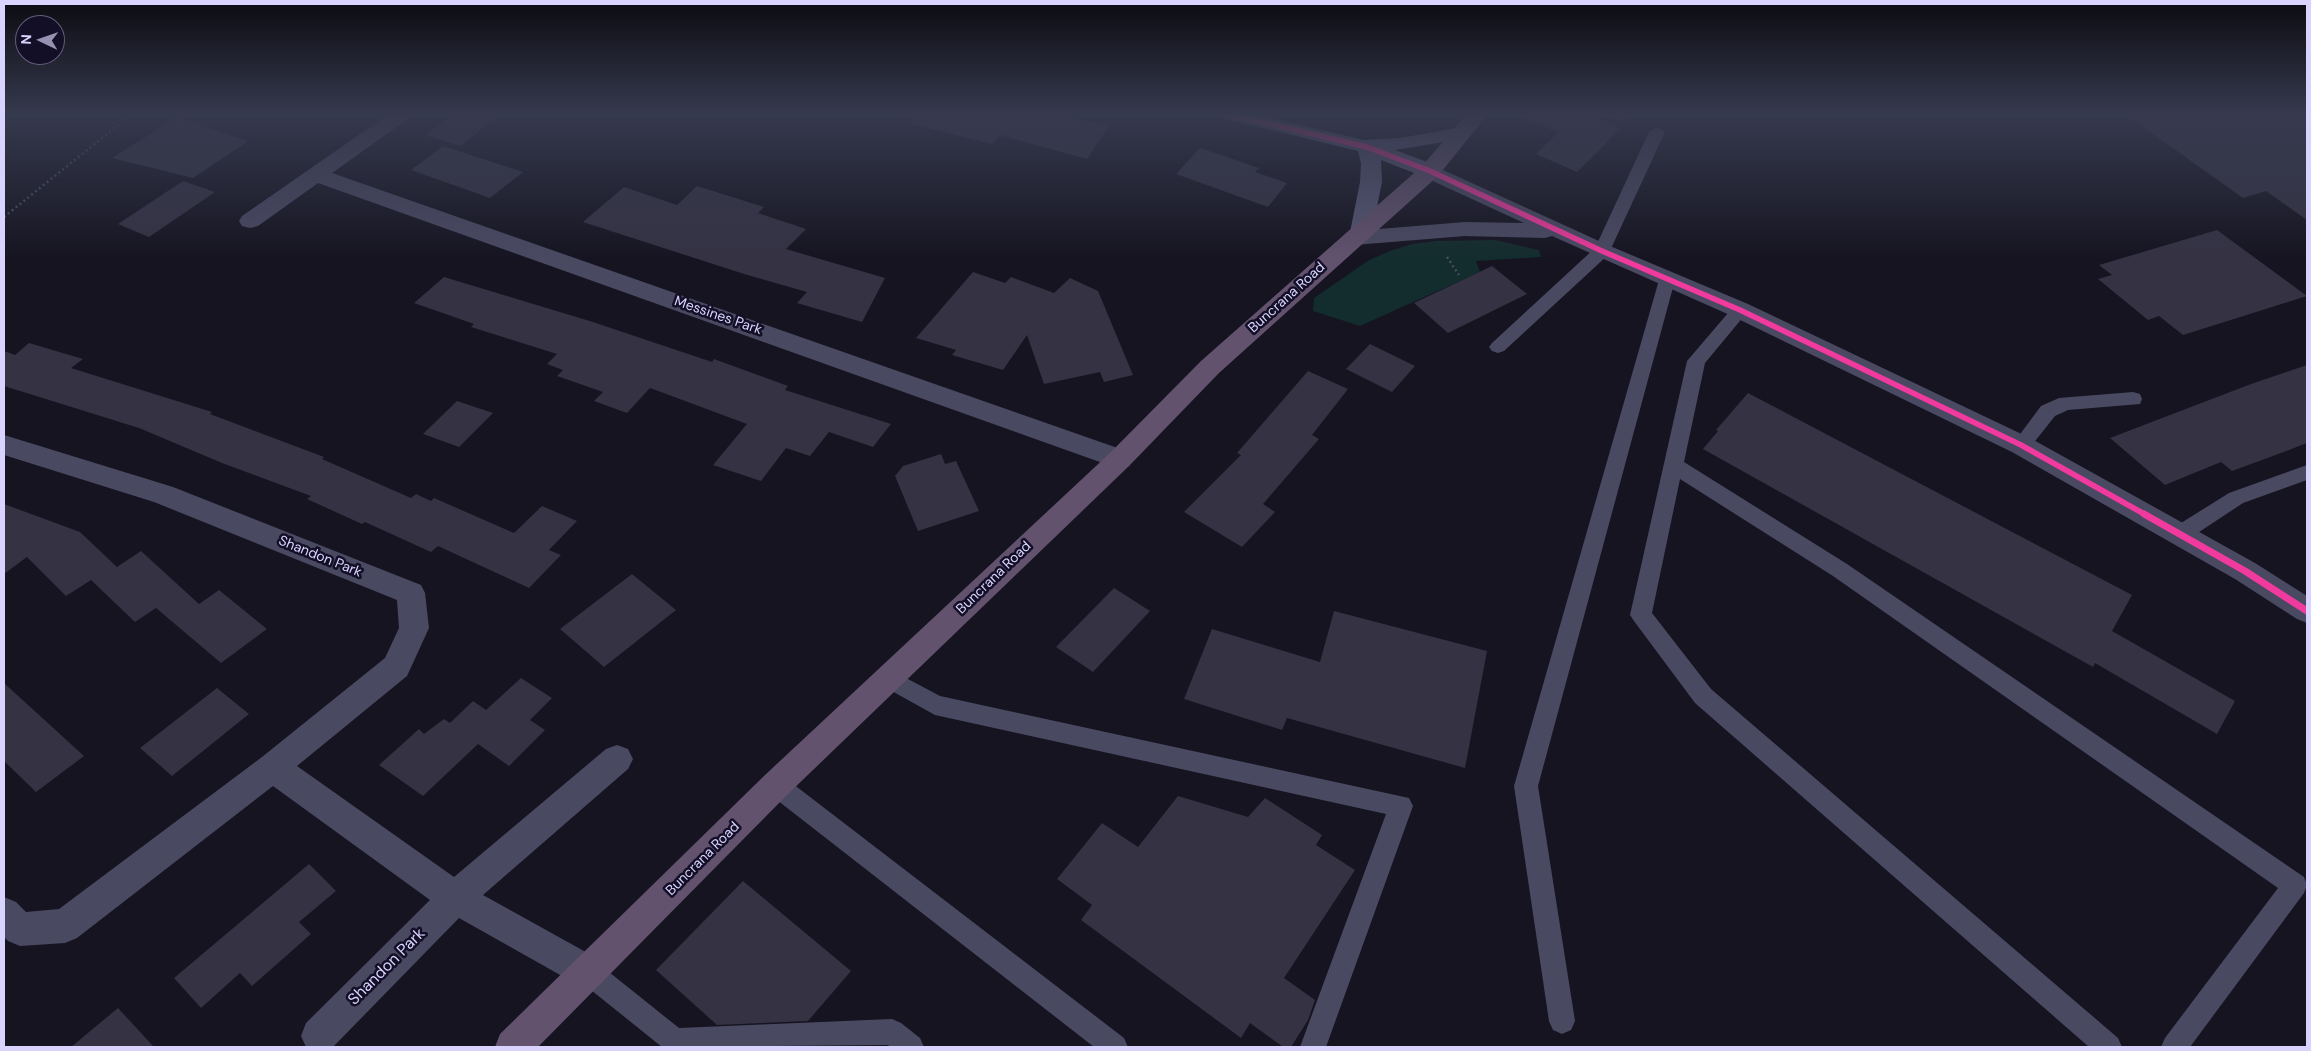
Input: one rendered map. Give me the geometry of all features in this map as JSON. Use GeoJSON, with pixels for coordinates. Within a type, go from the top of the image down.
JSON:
{"type":"FeatureCollection","features":[{"type":"Feature","properties":{"kind":"highway","name":"Buncrana Road"},"geometry":{"type":"LineString","coordinates":[[513,1047],[776,785],[1120,459],[1210,367],[1430,171],[1437,163]]}},
{"type":"Feature","properties":{"kind":"main road"},"geometry":{"type":"LineString","coordinates":[[1358,235],[1371,182],[1372,163]]}},
{"type":"Feature","properties":{"kind":"main road"},"geometry":{"type":"LineString","coordinates":[[1408,163],[1430,171]]}},
{"type":"Feature","properties":{"kind":"street"},"geometry":{"type":"LineString","coordinates":[[250,222],[333,163]]}},
{"type":"Feature","properties":{"kind":"street"},"geometry":{"type":"LineString","coordinates":[[1430,171],[1602,251],[1740,310],[2021,445],[2245,571],[2307,611]]}},
{"type":"Feature","properties":{"kind":"street","name":"Messines Park"},"geometry":{"type":"LineString","coordinates":[[316,175],[1120,459]]}},
{"type":"Feature","properties":{"kind":"street"},"geometry":{"type":"LineString","coordinates":[[1358,235],[1465,229],[1559,231]]}},
{"type":"Feature","properties":{"kind":"street","name":"Shandon Park"},"geometry":{"type":"LineString","coordinates":[[4,444],[163,494],[411,593],[414,628],[396,667],[272,767],[66,926],[20,929],[4,914]]}},
{"type":"Feature","properties":{"kind":"street","name":"Shandon Park"},"geometry":{"type":"LineString","coordinates":[[319,1036],[456,898],[617,759]]}},
{"type":"Feature","properties":{"kind":"street"},"geometry":{"type":"LineString","coordinates":[[272,767],[456,898],[590,972]]}},
{"type":"Feature","properties":{"kind":"lane"},"geometry":{"type":"LineString","coordinates":[[1498,347],[1602,251],[1643,163]]}},
{"type":"Feature","properties":{"kind":"lane"},"geometry":{"type":"LineString","coordinates":[[1562,1021],[1526,786],[1667,280]]}},
{"type":"Feature","properties":{"kind":"lane"},"geometry":{"type":"LineString","coordinates":[[1740,310],[1696,361],[1641,615],[1703,696],[2109,1047]]}},
{"type":"Feature","properties":{"kind":"lane"},"geometry":{"type":"LineString","coordinates":[[2021,445],[2048,411],[2066,403],[2133,399]]}},
{"type":"Feature","properties":{"kind":"lane"},"geometry":{"type":"LineString","coordinates":[[1674,465],[1840,570],[2295,885],[2174,1047]]}},
{"type":"Feature","properties":{"kind":"lane"},"geometry":{"type":"LineString","coordinates":[[2180,534],[2236,498],[2307,472]]}},
{"type":"Feature","properties":{"kind":"lane"},"geometry":{"type":"LineString","coordinates":[[890,678],[936,705],[1401,806],[1313,1047]]}},
{"type":"Feature","properties":{"kind":"lane"},"geometry":{"type":"LineString","coordinates":[[776,785],[1115,1047]]}},
{"type":"Feature","properties":{"kind":"lane"},"geometry":{"type":"LineString","coordinates":[[590,972],[675,1041],[892,1032],[911,1047]]}},
{"type":"Feature","properties":{"kind":"path"},"geometry":{"type":"LineString","coordinates":[[4,217],[71,163]]}},
{"type":"Feature","properties":{"kind":"green space"},"geometry":{"type":"Polygon","coordinates":[[[1495,240],[1539,250],[1541,257],[1476,261],[1480,272],[1360,326],[1313,311],[1314,298],[1369,260],[1390,251],[1412,244],[1436,241],[1495,240]]]}},
{"type":"Feature","properties":{"kind":"building"},"geometry":{"type":"Polygon","coordinates":[[[132,163],[215,163],[193,178],[132,163]]]}},
{"type":"Feature","properties":{"kind":"building"},"geometry":{"type":"Polygon","coordinates":[[[420,163],[495,163],[523,172],[490,198],[411,170],[420,163]]]}},
{"type":"Feature","properties":{"kind":"building"},"geometry":{"type":"Polygon","coordinates":[[[1186,163],[1244,163],[1259,168],[1255,172],[1287,183],[1268,207],[1176,174],[1186,163]]]}},
{"type":"Feature","properties":{"kind":"building"},"geometry":{"type":"Polygon","coordinates":[[[1557,163],[1586,163],[1577,172],[1557,163]]]}},
{"type":"Feature","properties":{"kind":"building"},"geometry":{"type":"Polygon","coordinates":[[[2194,163],[2307,163],[2307,220],[2266,191],[2243,198],[2194,163]]]}},
{"type":"Feature","properties":{"kind":"building"},"geometry":{"type":"Polygon","coordinates":[[[183,181],[215,192],[149,237],[118,224],[183,181]]]}},
{"type":"Feature","properties":{"kind":"building"},"geometry":{"type":"Polygon","coordinates":[[[697,186],[764,207],[758,213],[806,229],[786,249],[885,278],[862,322],[797,303],[807,292],[744,274],[583,222],[624,187],[677,205],[697,186]]]}},
{"type":"Feature","properties":{"kind":"building"},"geometry":{"type":"Polygon","coordinates":[[[2217,230],[2307,296],[2183,335],[2159,316],[2148,320],[2098,279],[2112,275],[2099,265],[2217,230]]]}},
{"type":"Feature","properties":{"kind":"building"},"geometry":{"type":"Polygon","coordinates":[[[1492,266],[1527,294],[1448,333],[1414,303],[1492,266]]]}},
{"type":"Feature","properties":{"kind":"building"},"geometry":{"type":"Polygon","coordinates":[[[973,272],[1005,283],[1011,277],[1054,293],[1070,278],[1098,291],[1133,375],[1104,382],[1100,372],[1044,384],[1027,335],[1003,370],[952,355],[956,350],[916,338],[973,272]]]}},
{"type":"Feature","properties":{"kind":"building"},"geometry":{"type":"Polygon","coordinates":[[[444,277],[593,322],[712,362],[714,359],[788,386],[785,390],[891,424],[873,447],[829,432],[810,456],[786,448],[761,481],[713,465],[747,424],[650,388],[627,413],[594,401],[603,392],[557,376],[563,370],[547,364],[557,354],[471,327],[474,324],[414,303],[444,277]]]}},
{"type":"Feature","properties":{"kind":"building"},"geometry":{"type":"Polygon","coordinates":[[[29,343],[83,359],[71,368],[212,412],[210,414],[324,457],[322,459],[411,498],[416,494],[431,501],[434,498],[514,533],[542,506],[577,521],[549,550],[561,555],[529,588],[438,546],[431,552],[365,522],[362,524],[307,499],[311,496],[222,463],[139,428],[4,386],[4,351],[15,355],[29,343]]]}},
{"type":"Feature","properties":{"kind":"building"},"geometry":{"type":"Polygon","coordinates":[[[1370,344],[1415,366],[1392,392],[1346,369],[1370,344]]]}},
{"type":"Feature","properties":{"kind":"building"},"geometry":{"type":"Polygon","coordinates":[[[2307,365],[2307,443],[2281,453],[2232,471],[2221,462],[2165,485],[2110,438],[2251,384],[2307,365]]]}},
{"type":"Feature","properties":{"kind":"building"},"geometry":{"type":"Polygon","coordinates":[[[1308,371],[1348,389],[1312,435],[1319,439],[1263,504],[1275,512],[1242,547],[1184,512],[1241,455],[1237,453],[1308,371]]]}},
{"type":"Feature","properties":{"kind":"building"},"geometry":{"type":"Polygon","coordinates":[[[1748,393],[2132,595],[2112,631],[2235,701],[2217,734],[2095,663],[2093,667],[1703,449],[1718,431],[1716,430],[1748,393]]]}},
{"type":"Feature","properties":{"kind":"building"},"geometry":{"type":"Polygon","coordinates":[[[457,401],[493,413],[459,447],[423,434],[457,401]]]}},
{"type":"Feature","properties":{"kind":"building"},"geometry":{"type":"Polygon","coordinates":[[[941,454],[945,464],[956,461],[979,511],[918,531],[895,476],[903,466],[941,454]]]}},
{"type":"Feature","properties":{"kind":"building"},"geometry":{"type":"Polygon","coordinates":[[[4,504],[80,532],[117,567],[141,551],[199,604],[219,590],[267,629],[221,663],[156,608],[135,622],[91,580],[66,596],[27,557],[4,574],[4,504]]]}},
{"type":"Feature","properties":{"kind":"building"},"geometry":{"type":"Polygon","coordinates":[[[632,574],[676,610],[604,667],[560,629],[632,574]]]}},
{"type":"Feature","properties":{"kind":"building"},"geometry":{"type":"Polygon","coordinates":[[[1114,588],[1150,611],[1093,672],[1056,647],[1114,588]]]}},
{"type":"Feature","properties":{"kind":"building"},"geometry":{"type":"Polygon","coordinates":[[[1334,611],[1487,651],[1465,768],[1287,718],[1282,730],[1184,699],[1212,629],[1320,662],[1334,611]]]}},
{"type":"Feature","properties":{"kind":"building"},"geometry":{"type":"Polygon","coordinates":[[[521,678],[552,698],[530,720],[545,730],[509,766],[478,744],[423,796],[379,765],[419,729],[424,734],[444,719],[450,723],[473,701],[486,710],[521,678]]]}},
{"type":"Feature","properties":{"kind":"building"},"geometry":{"type":"Polygon","coordinates":[[[4,683],[84,756],[36,792],[4,761],[4,683]]]}},
{"type":"Feature","properties":{"kind":"building"},"geometry":{"type":"Polygon","coordinates":[[[217,688],[249,714],[172,776],[140,748],[217,688]]]}},
{"type":"Feature","properties":{"kind":"building"},"geometry":{"type":"Polygon","coordinates":[[[1178,796],[1248,817],[1265,798],[1322,835],[1316,845],[1355,870],[1284,978],[1315,1000],[1308,1020],[1291,1047],[1283,1047],[1250,1023],[1241,1038],[1081,920],[1092,905],[1057,879],[1102,823],[1138,847],[1178,796]]]}},
{"type":"Feature","properties":{"kind":"building"},"geometry":{"type":"Polygon","coordinates":[[[309,864],[336,891],[299,922],[311,934],[252,986],[240,973],[201,1008],[174,978],[309,864]]]}},
{"type":"Feature","properties":{"kind":"building"},"geometry":{"type":"Polygon","coordinates":[[[743,881],[851,971],[808,1021],[717,1025],[656,970],[743,881]]]}},
{"type":"Feature","properties":{"kind":"building"},"geometry":{"type":"Polygon","coordinates":[[[118,1008],[154,1047],[71,1047],[118,1008]]]}},
{"type":"Feature","properties":{"kind":"transit line"},"geometry":{"type":"LineString","coordinates":[[1409,163],[1602,251],[1740,310],[2021,445],[2245,571],[2307,611]]}}]}
